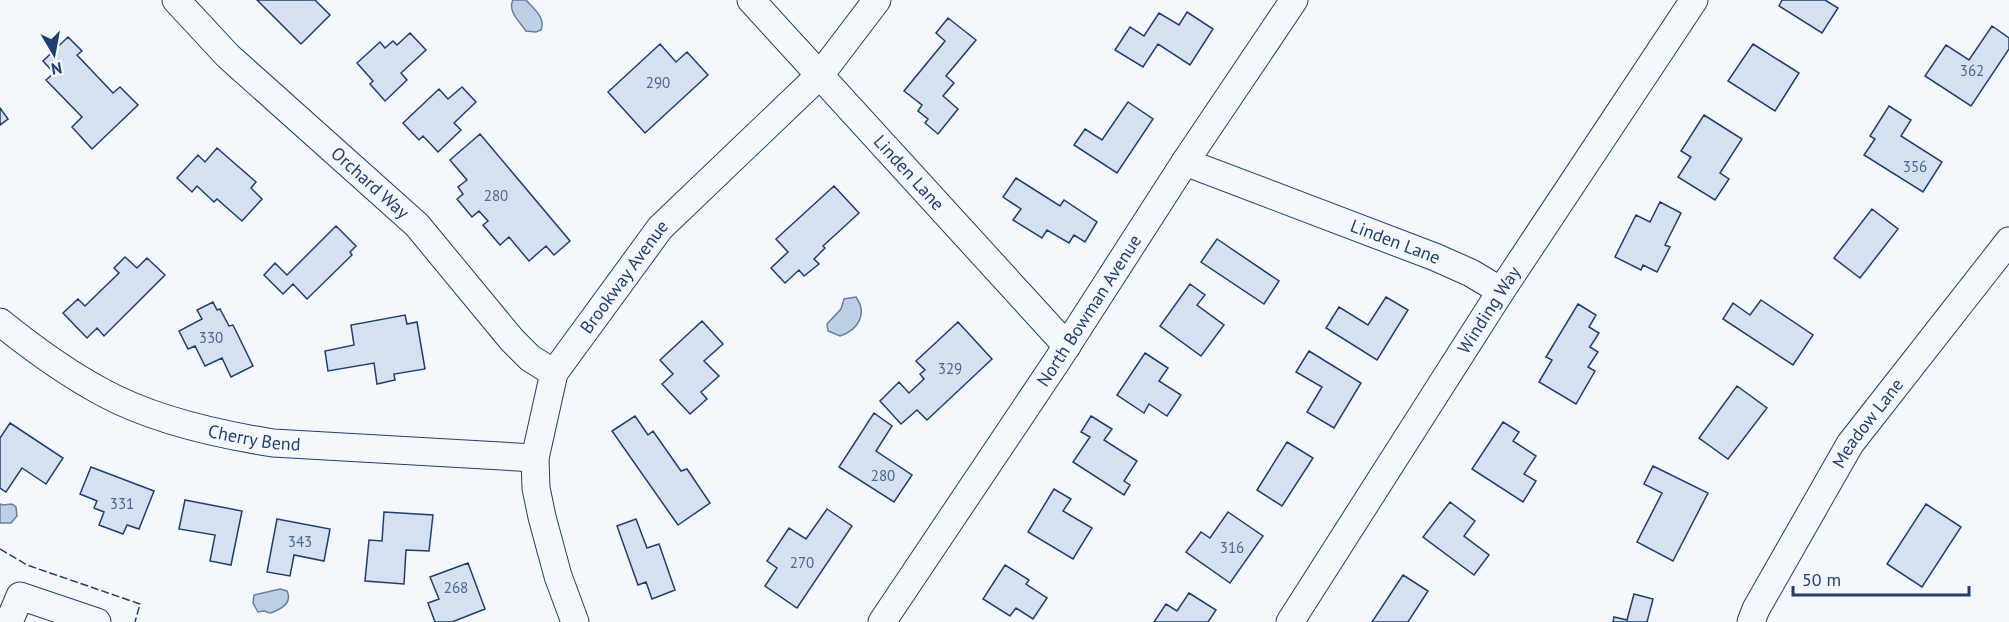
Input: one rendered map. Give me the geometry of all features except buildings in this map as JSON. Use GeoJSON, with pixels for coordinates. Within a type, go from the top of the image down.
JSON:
{"type":"FeatureCollection","features":[{"type":"Feature","properties":{"kind":"street","name":"Orchard Way"},"geometry":{"type":"LineString","coordinates":[[177,0],[228,56],[417,225],[512,340],[530,358],[554,374]]}},
{"type":"Feature","properties":{"kind":"street","name":"Linden Lane"},"geometry":{"type":"LineString","coordinates":[[751,0],[1067,346]]}},
{"type":"Feature","properties":{"kind":"street","name":"Brookway Avenue"},"geometry":{"type":"LineString","coordinates":[[575,622],[558,576],[536,488],[535,458],[554,374],[660,228],[820,75],[877,0]]}},
{"type":"Feature","properties":{"kind":"street","name":"North Bowman Avenue"},"geometry":{"type":"LineString","coordinates":[[882,622],[1067,346],[1185,162],[1294,0]]}},
{"type":"Feature","properties":{"kind":"street","name":"Winding Way"},"geometry":{"type":"LineString","coordinates":[[1290,622],[1501,291],[1694,0]]}},
{"type":"Feature","properties":{"kind":"street","name":"Linden Lane"},"geometry":{"type":"LineString","coordinates":[[1185,162],[1435,257],[1471,273],[1501,291]]}},
{"type":"Feature","properties":{"kind":"street","name":"Meadow Lane"},"geometry":{"type":"LineString","coordinates":[[1751,622],[1756,609],[1850,444],[2009,241]]}},
{"type":"Feature","properties":{"kind":"street","name":"Cherry Bend"},"geometry":{"type":"LineString","coordinates":[[0,322],[36,351],[103,393],[156,415],[234,437],[273,443],[535,458]]}},
{"type":"Feature","properties":{"kind":"street"},"geometry":{"type":"LineString","coordinates":[[9,622],[10,591],[96,622]]}},
{"type":"Feature","properties":{"kind":"water"},"geometry":{"type":"Polygon","coordinates":[[[513,0],[526,0],[541,18],[541,30],[526,31],[513,12],[513,0]]]}},
{"type":"Feature","properties":{"kind":"water"},"geometry":{"type":"Polygon","coordinates":[[[856,297],[861,315],[856,326],[840,336],[828,331],[827,324],[841,309],[844,299],[856,297]]]}},
{"type":"Feature","properties":{"kind":"water"},"geometry":{"type":"Polygon","coordinates":[[[0,504],[12,504],[16,507],[17,516],[11,523],[0,523],[0,504]]]}},
{"type":"Feature","properties":{"kind":"water"},"geometry":{"type":"Polygon","coordinates":[[[280,589],[287,591],[287,602],[278,610],[270,613],[258,612],[253,603],[254,595],[280,589]]]}},
{"type":"Feature","properties":{"kind":"fence"},"geometry":{"type":"LineString","coordinates":[[0,549],[27,565],[140,604],[135,622]]}}]}
